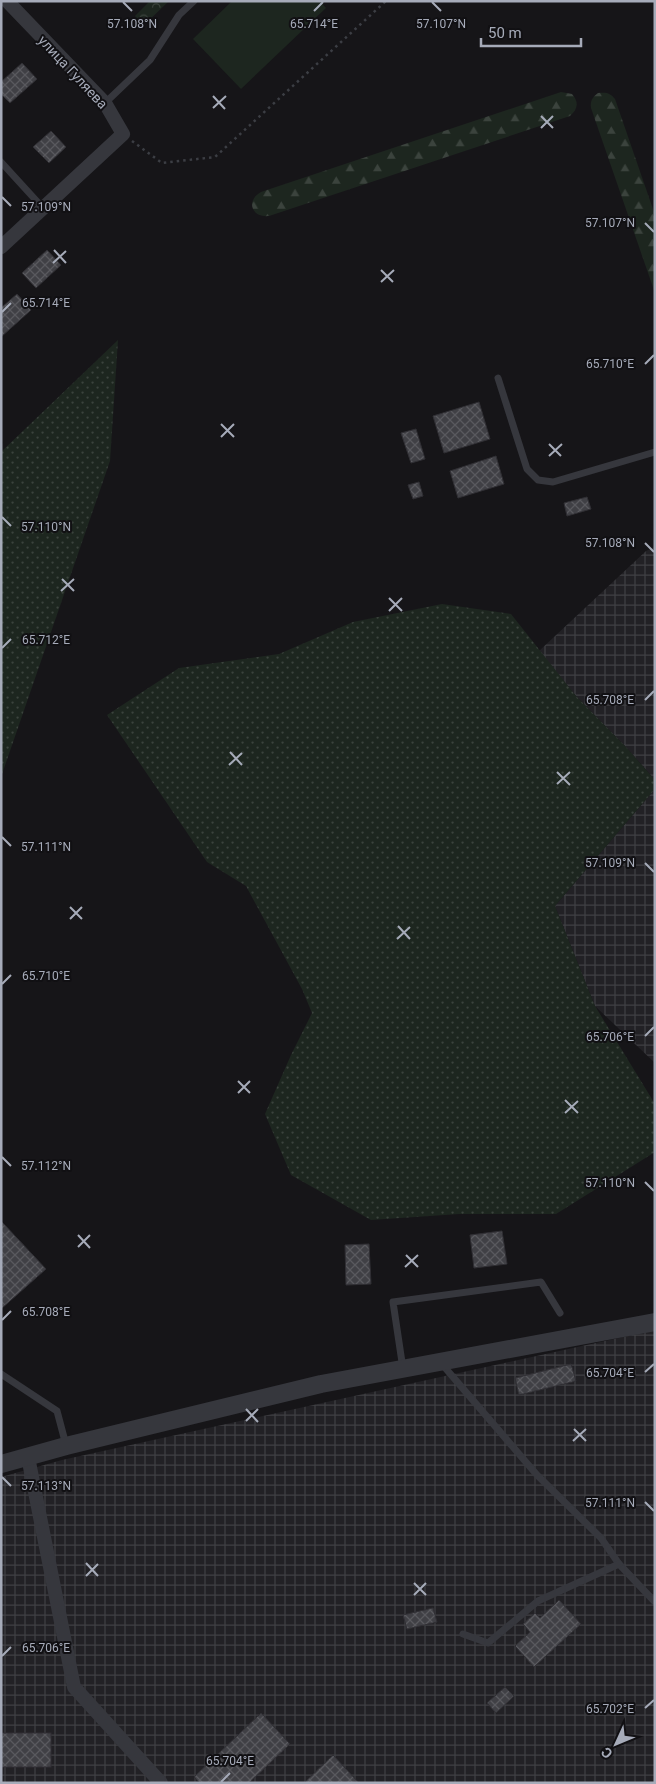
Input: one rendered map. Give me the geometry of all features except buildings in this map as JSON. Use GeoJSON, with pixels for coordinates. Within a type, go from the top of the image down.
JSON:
{"type":"FeatureCollection","features":[{"type":"Feature","properties":{"kind":"street","name":"улица Гуляева"},"geometry":{"type":"LineString","coordinates":[[7,1],[105,103],[123,134]]}},
{"type":"Feature","properties":{"kind":"street"},"geometry":{"type":"LineString","coordinates":[[1,247],[123,134]]}},
{"type":"Feature","properties":{"kind":"street"},"geometry":{"type":"LineString","coordinates":[[1,1464],[66,1446],[321,1384],[655,1322]]}},
{"type":"Feature","properties":{"kind":"street"},"geometry":{"type":"LineString","coordinates":[[28,1457],[74,1686],[161,1783]]}},
{"type":"Feature","properties":{"kind":"lane"},"geometry":{"type":"LineString","coordinates":[[105,103],[150,60],[179,15],[194,1]]}},
{"type":"Feature","properties":{"kind":"lane"},"geometry":{"type":"LineString","coordinates":[[1,162],[43,208]]}},
{"type":"Feature","properties":{"kind":"lane"},"geometry":{"type":"LineString","coordinates":[[498,378],[526,469],[538,480],[553,482],[655,452]]}},
{"type":"Feature","properties":{"kind":"lane"},"geometry":{"type":"LineString","coordinates":[[403,1369],[393,1302],[541,1282],[560,1313]]}},
{"type":"Feature","properties":{"kind":"lane"},"geometry":{"type":"LineString","coordinates":[[441,1362],[537,1475],[601,1538],[619,1564],[655,1602]]}},
{"type":"Feature","properties":{"kind":"lane"},"geometry":{"type":"LineString","coordinates":[[1,1374],[57,1411],[66,1446]]}},
{"type":"Feature","properties":{"kind":"lane"},"geometry":{"type":"LineString","coordinates":[[463,1634],[488,1643],[538,1600],[619,1564]]}},
{"type":"Feature","properties":{"kind":"path"},"geometry":{"type":"LineString","coordinates":[[123,134],[162,163],[215,158],[386,1]]}},
{"type":"Feature","properties":{"kind":"shaded area"},"geometry":{"type":"Polygon","coordinates":[[[655,547],[655,780],[576,696],[539,651],[646,551],[655,547]]]}},
{"type":"Feature","properties":{"kind":"shaded area"},"geometry":{"type":"Polygon","coordinates":[[[655,789],[655,1063],[595,1006],[555,906],[655,789]]]}},
{"type":"Feature","properties":{"kind":"shaded area"},"geometry":{"type":"Polygon","coordinates":[[[655,1330],[655,1783],[1,1783],[1,1477],[62,1460],[655,1330]]]}},
{"type":"Feature","properties":{"kind":"green space"},"geometry":{"type":"Polygon","coordinates":[[[150,1],[169,1],[144,25],[135,16],[150,1]]]}},
{"type":"Feature","properties":{"kind":"green space"},"geometry":{"type":"Polygon","coordinates":[[[232,1],[320,1],[326,8],[241,89],[193,39],[232,1]]]}},
{"type":"Feature","properties":{"kind":"green space"},"geometry":{"type":"Polygon","coordinates":[[[561,92],[572,94],[576,100],[575,111],[570,116],[269,216],[258,214],[253,208],[253,200],[261,192],[561,92]]]}},
{"type":"Feature","properties":{"kind":"green space"},"geometry":{"type":"Polygon","coordinates":[[[598,93],[608,93],[615,99],[655,215],[655,293],[591,108],[592,99],[598,93]]]}},
{"type":"Feature","properties":{"kind":"green space"},"geometry":{"type":"Polygon","coordinates":[[[118,340],[110,461],[1,777],[1,452],[118,340]]]}},
{"type":"Feature","properties":{"kind":"green space"},"geometry":{"type":"Polygon","coordinates":[[[442,604],[511,614],[576,696],[655,780],[655,789],[555,906],[595,1006],[655,1104],[655,1152],[556,1214],[459,1214],[371,1220],[291,1175],[265,1114],[312,1013],[302,989],[246,886],[207,862],[107,715],[179,668],[279,654],[353,622],[442,604]]]}}]}
